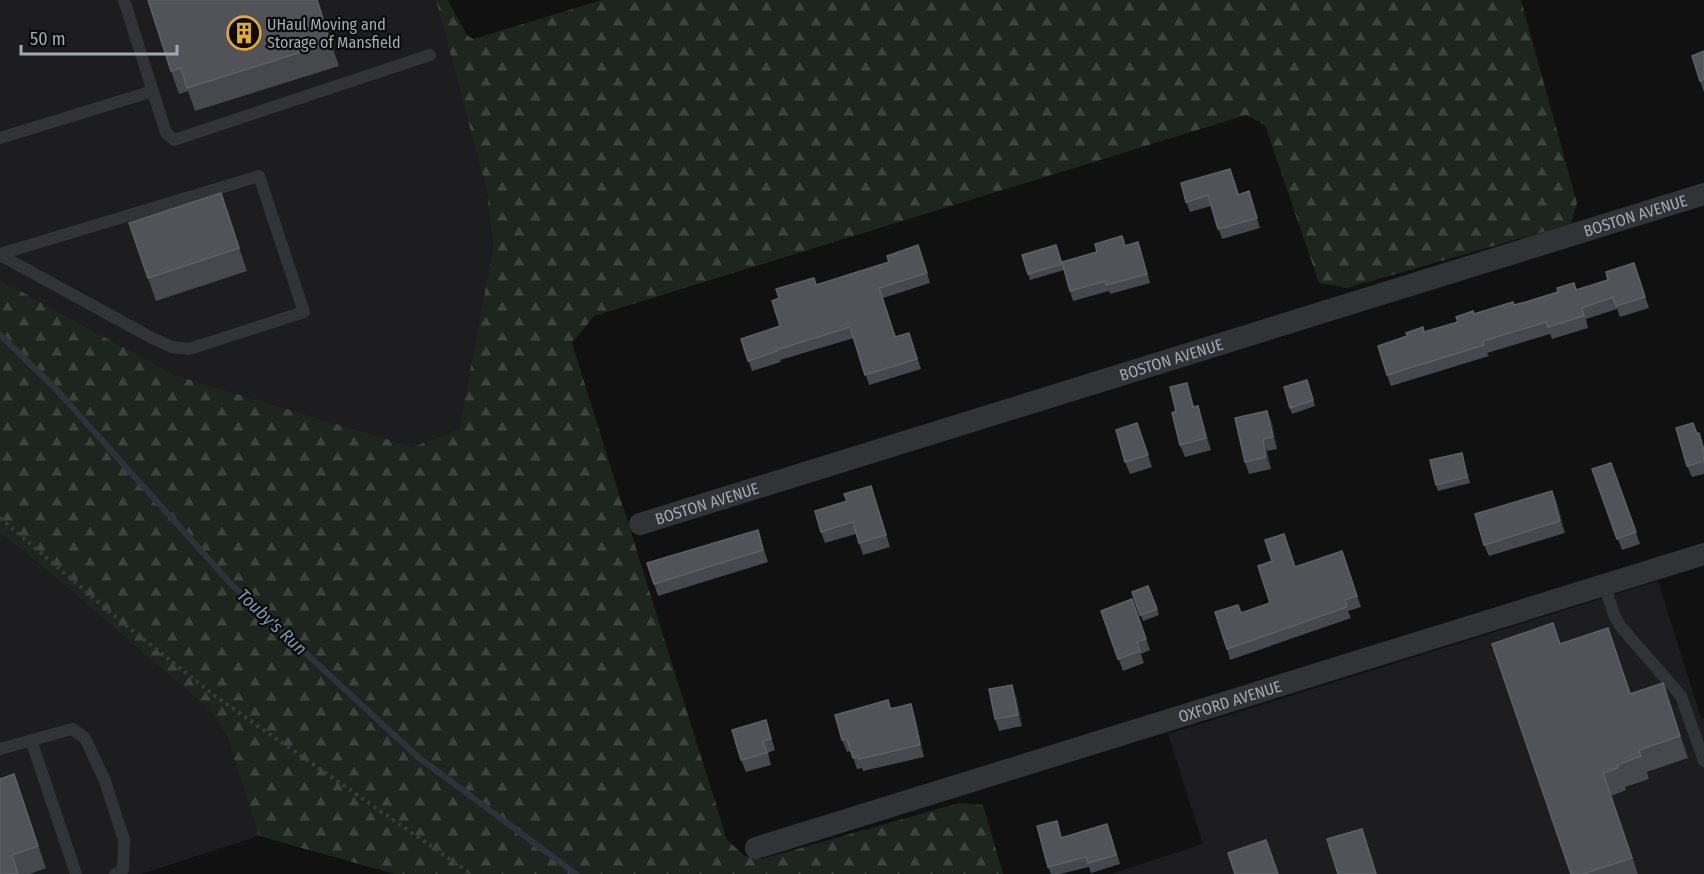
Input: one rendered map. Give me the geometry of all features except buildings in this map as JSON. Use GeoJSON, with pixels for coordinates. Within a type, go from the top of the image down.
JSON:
{"type":"FeatureCollection","features":[{"type":"Feature","properties":{"kind":"street","name":"BOSTON AVENUE"},"geometry":{"type":"LineString","coordinates":[[640,524],[1704,194]]}},
{"type":"Feature","properties":{"kind":"street","name":"OXFORD AVENUE"},"geometry":{"type":"LineString","coordinates":[[756,849],[1704,554]]}},
{"type":"Feature","properties":{"kind":"lane"},"geometry":{"type":"LineString","coordinates":[[124,0],[166,133],[174,140],[430,56]]}},
{"type":"Feature","properties":{"kind":"lane"},"geometry":{"type":"LineString","coordinates":[[0,138],[153,91]]}},
{"type":"Feature","properties":{"kind":"lane"},"geometry":{"type":"LineString","coordinates":[[259,176],[304,312],[189,349],[172,347],[0,255],[259,176]]}},
{"type":"Feature","properties":{"kind":"lane"},"geometry":{"type":"LineString","coordinates":[[1604,585],[1615,616],[1622,627],[1681,696],[1704,761]]}},
{"type":"Feature","properties":{"kind":"lane"},"geometry":{"type":"LineString","coordinates":[[0,749],[72,729],[85,738],[105,781],[124,840],[123,870],[115,874]]}},
{"type":"Feature","properties":{"kind":"lane"},"geometry":{"type":"LineString","coordinates":[[31,740],[76,874]]}},
{"type":"Feature","properties":{"kind":"path"},"geometry":{"type":"LineString","coordinates":[[0,518],[123,623],[215,696],[471,874]]}},
{"type":"Feature","properties":{"kind":"shaded area"},"geometry":{"type":"Polygon","coordinates":[[[0,0],[436,0],[487,192],[493,250],[459,429],[413,447],[174,375],[0,280],[0,0]]]}},
{"type":"Feature","properties":{"kind":"shaded area"},"geometry":{"type":"Polygon","coordinates":[[[0,533],[211,711],[227,736],[259,836],[141,874],[0,874],[0,533]]]}},
{"type":"Feature","properties":{"kind":"shaded area"},"geometry":{"type":"Polygon","coordinates":[[[1658,581],[1701,718],[1704,718],[1704,874],[1111,874],[1203,844],[1168,734],[1658,581]]]}},
{"type":"Feature","properties":{"kind":"green space"},"geometry":{"type":"Polygon","coordinates":[[[436,0],[448,0],[467,35],[473,39],[602,0],[1521,0],[1577,203],[1571,224],[1347,288],[1319,283],[1265,125],[1246,115],[594,316],[572,343],[727,840],[745,856],[762,859],[959,803],[983,805],[1003,874],[395,874],[259,836],[227,736],[211,711],[0,533],[0,280],[174,375],[413,447],[459,429],[493,249],[487,192],[436,0]]]}},
{"type":"Feature","properties":{"kind":"waterway","name":"Touby's Run"},"geometry":{"type":"LineString","coordinates":[[0,335],[54,387],[231,584],[418,757],[576,874]]}},
{"type":"Feature","properties":{"kind":"place","name":"UHaul Moving and Storage of Mansfield"},"geometry":{"type":"Point","coordinates":[244,33]}}]}
